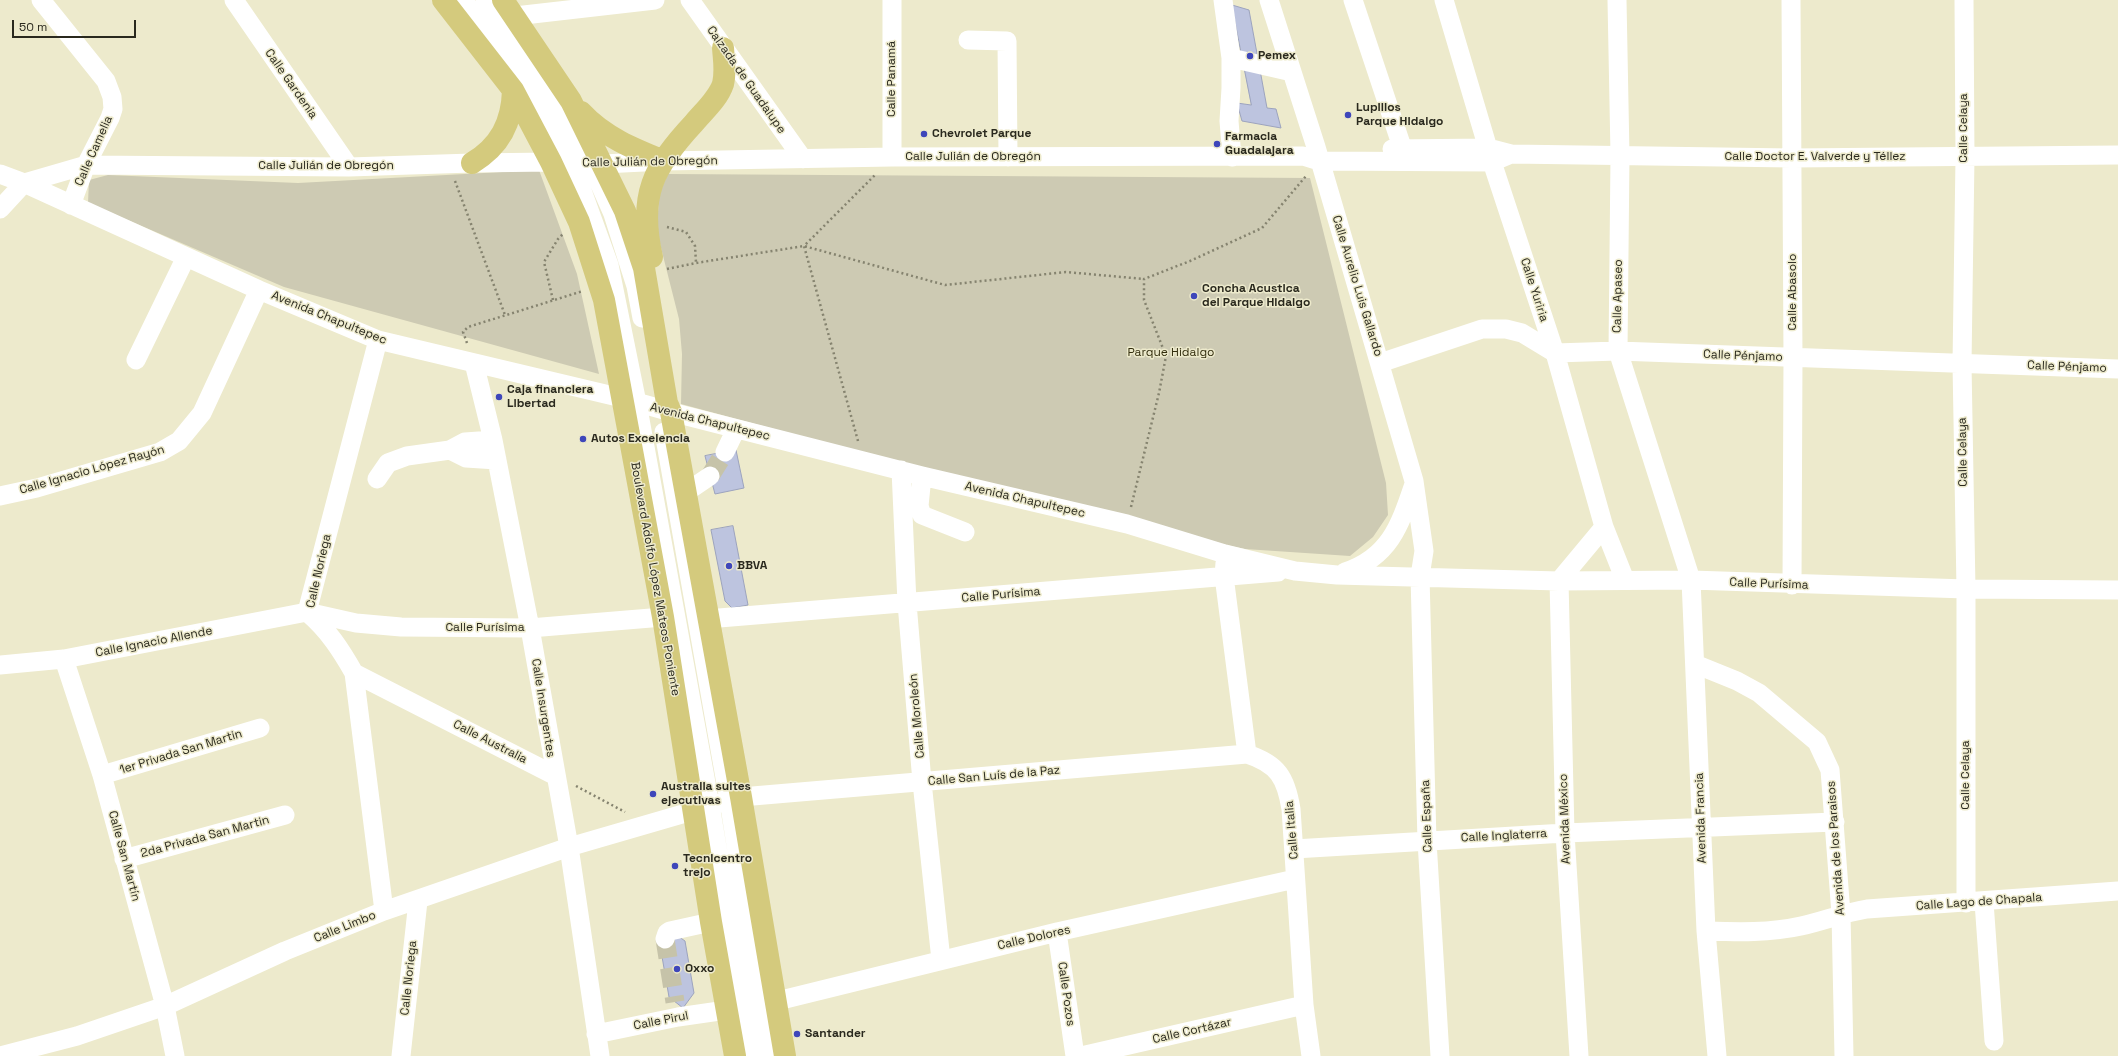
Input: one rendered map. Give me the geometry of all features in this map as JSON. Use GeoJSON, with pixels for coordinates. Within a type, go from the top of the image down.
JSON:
{"type":"FeatureCollection","features":[{"type":"Feature","properties":{"kind":"main road","name":"Boulevard Adolfo López Mateos Poniente"},"geometry":{"type":"LineString","coordinates":[[444,0],[513,90],[561,162],[604,300],[630,400],[663,617],[702,808],[711,922],[735,1009],[735,1056]]}},
{"type":"Feature","properties":{"kind":"main road"},"geometry":{"type":"LineString","coordinates":[[509,8],[571,101],[586,117],[603,131],[622,143],[664,161]]}},
{"type":"Feature","properties":{"kind":"main road"},"geometry":{"type":"LineString","coordinates":[[666,408],[674,360],[669,329],[649,243],[647,222],[648,201],[657,171],[674,144],[708,107],[720,91],[726,71],[723,48]]}},
{"type":"Feature","properties":{"kind":"main road"},"geometry":{"type":"LineString","coordinates":[[472,163],[492,148],[506,127],[512,109],[513,90]]}},
{"type":"Feature","properties":{"kind":"main road"},"geometry":{"type":"LineString","coordinates":[[571,101],[597,164],[625,211],[644,268],[666,408],[685,493],[707,619],[768,1004],[785,1056]]}},
{"type":"Feature","properties":{"kind":"street","name":"Calle Camelia"},"geometry":{"type":"LineString","coordinates":[[41,0],[106,81],[112,97],[113,108],[110,118],[86,165],[71,205]]}},
{"type":"Feature","properties":{"kind":"street","name":"Calle Gardenia"},"geometry":{"type":"LineString","coordinates":[[234,0],[349,167]]}},
{"type":"Feature","properties":{"kind":"street"},"geometry":{"type":"LineString","coordinates":[[463,0],[535,97],[561,162],[609,265],[630,400],[702,808],[735,1009],[752,1056]]}},
{"type":"Feature","properties":{"kind":"street"},"geometry":{"type":"LineString","coordinates":[[485,0],[551,89],[597,164]]}},
{"type":"Feature","properties":{"kind":"street"},"geometry":{"type":"LineString","coordinates":[[509,8],[655,0]]}},
{"type":"Feature","properties":{"kind":"street","name":"Calzada de Guadalupe"},"geometry":{"type":"LineString","coordinates":[[690,0],[803,159]]}},
{"type":"Feature","properties":{"kind":"street","name":"Calle Panamá"},"geometry":{"type":"LineString","coordinates":[[892,0],[892,157]]}},
{"type":"Feature","properties":{"kind":"street"},"geometry":{"type":"LineString","coordinates":[[1223,0],[1231,58],[1232,88],[1229,121],[1232,157]]}},
{"type":"Feature","properties":{"kind":"street","name":"Calle Aurelio Luis Gallardo"},"geometry":{"type":"LineString","coordinates":[[1269,0],[1292,72],[1313,155],[1380,363],[1414,481],[1424,551],[1420,576]]}},
{"type":"Feature","properties":{"kind":"street"},"geometry":{"type":"LineString","coordinates":[[1353,0],[1403,150]]}},
{"type":"Feature","properties":{"kind":"street","name":"Calle Yuriria"},"geometry":{"type":"LineString","coordinates":[[1444,0],[1490,155],[1555,353],[1604,527],[1625,580]]}},
{"type":"Feature","properties":{"kind":"street","name":"Calle Apaseo"},"geometry":{"type":"LineString","coordinates":[[1617,0],[1620,155],[1618,351],[1691,580]]}},
{"type":"Feature","properties":{"kind":"street","name":"Calle Abasolo"},"geometry":{"type":"LineString","coordinates":[[1791,0],[1793,357],[1792,585]]}},
{"type":"Feature","properties":{"kind":"street","name":"Calle Celaya"},"geometry":{"type":"LineString","coordinates":[[1964,0],[1962,364],[1966,589],[1975,902],[1994,1041]]}},
{"type":"Feature","properties":{"kind":"street"},"geometry":{"type":"LineString","coordinates":[[968,40],[1007,41],[1008,157]]}},
{"type":"Feature","properties":{"kind":"street"},"geometry":{"type":"LineString","coordinates":[[1231,58],[1292,72]]}},
{"type":"Feature","properties":{"kind":"street","name":"Calle Doctor E. Valverde y Téllez"},"geometry":{"type":"LineString","coordinates":[[1313,155],[1403,150],[1490,155]]}},
{"type":"Feature","properties":{"kind":"street","name":"Calle Doctor E. Valverde y Téllez"},"geometry":{"type":"LineString","coordinates":[[1313,155],[1511,154],[1792,158],[2118,155]]}},
{"type":"Feature","properties":{"kind":"street","name":"Calle Julián de Obregón"},"geometry":{"type":"LineString","coordinates":[[24,183],[86,165],[349,167],[472,163],[561,162],[597,164],[664,161],[892,157],[1232,157],[1313,155]]}},
{"type":"Feature","properties":{"kind":"street"},"geometry":{"type":"LineString","coordinates":[[0,174],[24,183],[0,209]]}},
{"type":"Feature","properties":{"kind":"street","name":"Avenida Chapultepec"},"geometry":{"type":"LineString","coordinates":[[24,183],[259,290],[378,340],[666,408],[736,429],[922,476],[1127,524],[1225,554],[1295,571],[1336,575],[1420,576]]}},
{"type":"Feature","properties":{"kind":"street"},"geometry":{"type":"LineString","coordinates":[[136,360],[186,257]]}},
{"type":"Feature","properties":{"kind":"street","name":"Calle Ignacio López Rayón"},"geometry":{"type":"LineString","coordinates":[[0,496],[37,488],[160,452],[179,441],[202,413],[259,290]]}},
{"type":"Feature","properties":{"kind":"street"},"geometry":{"type":"LineString","coordinates":[[1380,363],[1482,328],[1506,329],[1522,333],[1555,353]]}},
{"type":"Feature","properties":{"kind":"street","name":"Calle Noriega"},"geometry":{"type":"LineString","coordinates":[[378,340],[307,612],[324,627],[343,652],[354,673],[384,911]]}},
{"type":"Feature","properties":{"kind":"street","name":"Calle Pénjamo"},"geometry":{"type":"LineString","coordinates":[[1555,353],[1618,351],[2118,369]]}},
{"type":"Feature","properties":{"kind":"street","name":"Calle Insurgentes"},"geometry":{"type":"LineString","coordinates":[[474,363],[493,440],[530,628],[554,774],[569,847],[600,1056]]}},
{"type":"Feature","properties":{"kind":"street"},"geometry":{"type":"LineString","coordinates":[[666,408],[735,798]]}},
{"type":"Feature","properties":{"kind":"street"},"geometry":{"type":"LineString","coordinates":[[725,452],[736,429]]}},
{"type":"Feature","properties":{"kind":"street"},"geometry":{"type":"LineString","coordinates":[[376,478],[388,463],[407,456],[450,450],[464,442],[493,440]]}},
{"type":"Feature","properties":{"kind":"street"},"geometry":{"type":"LineString","coordinates":[[450,450],[466,458],[497,460]]}},
{"type":"Feature","properties":{"kind":"street","name":"Calle Moroleón"},"geometry":{"type":"LineString","coordinates":[[901,470],[907,603],[922,782],[941,960]]}},
{"type":"Feature","properties":{"kind":"street"},"geometry":{"type":"LineString","coordinates":[[685,493],[710,476]]}},
{"type":"Feature","properties":{"kind":"street"},"geometry":{"type":"LineString","coordinates":[[922,476],[920,506],[922,515],[965,532]]}},
{"type":"Feature","properties":{"kind":"street"},"geometry":{"type":"LineString","coordinates":[[1336,575],[1365,564],[1382,551],[1389,543],[1395,532],[1414,481]]}},
{"type":"Feature","properties":{"kind":"street"},"geometry":{"type":"LineString","coordinates":[[1559,581],[1604,527]]}},
{"type":"Feature","properties":{"kind":"street"},"geometry":{"type":"LineString","coordinates":[[1225,554],[1224,576],[1247,754]]}},
{"type":"Feature","properties":{"kind":"street","name":"Calle Purísima"},"geometry":{"type":"LineString","coordinates":[[707,619],[1295,571]]}},
{"type":"Feature","properties":{"kind":"street","name":"Calle Purísima"},"geometry":{"type":"LineString","coordinates":[[1420,576],[1559,581],[1691,580],[1792,585],[1966,589],[2118,590]]}},
{"type":"Feature","properties":{"kind":"street","name":"Calle España"},"geometry":{"type":"LineString","coordinates":[[1420,576],[1427,841],[1440,1056]]}},
{"type":"Feature","properties":{"kind":"street","name":"Avenida Francia"},"geometry":{"type":"LineString","coordinates":[[1691,580],[1706,931],[1717,1056]]}},
{"type":"Feature","properties":{"kind":"street","name":"Avenida México"},"geometry":{"type":"LineString","coordinates":[[1559,581],[1565,833],[1579,1056]]}},
{"type":"Feature","properties":{"kind":"street","name":"Calle Purísima"},"geometry":{"type":"LineString","coordinates":[[307,612],[356,623],[401,627],[530,628],[663,617]]}},
{"type":"Feature","properties":{"kind":"street","name":"Calle Ignacio Allende"},"geometry":{"type":"LineString","coordinates":[[0,665],[64,659],[307,612]]}},
{"type":"Feature","properties":{"kind":"street","name":"Calle San Martín"},"geometry":{"type":"LineString","coordinates":[[64,659],[102,775],[165,1006],[175,1056]]}},
{"type":"Feature","properties":{"kind":"street","name":"Avenida de los Paraisos"},"geometry":{"type":"LineString","coordinates":[[1695,664],[1737,681],[1759,693],[1817,742],[1830,770],[1841,914],[1844,1056]]}},
{"type":"Feature","properties":{"kind":"street","name":"Calle Australia"},"geometry":{"type":"LineString","coordinates":[[354,673],[554,774]]}},
{"type":"Feature","properties":{"kind":"street","name":"1er Privada San Martin"},"geometry":{"type":"LineString","coordinates":[[102,775],[260,728]]}},
{"type":"Feature","properties":{"kind":"street","name":"Calle San Luís de la Paz"},"geometry":{"type":"LineString","coordinates":[[702,808],[735,798],[1247,754]]}},
{"type":"Feature","properties":{"kind":"street","name":"Calle Italia"},"geometry":{"type":"LineString","coordinates":[[1247,754],[1269,763],[1281,776],[1288,791],[1294,849],[1304,1005],[1311,1056]]}},
{"type":"Feature","properties":{"kind":"street","name":"Calle Limbo"},"geometry":{"type":"LineString","coordinates":[[0,1056],[77,1036],[165,1006],[284,951],[384,911],[418,901],[569,847],[646,823],[702,808]]}},
{"type":"Feature","properties":{"kind":"street","name":"2da Privada San Martin"},"geometry":{"type":"LineString","coordinates":[[124,860],[285,816]]}},
{"type":"Feature","properties":{"kind":"street","name":"Calle Inglaterra"},"geometry":{"type":"LineString","coordinates":[[1294,849],[1701,826],[1835,822]]}},
{"type":"Feature","properties":{"kind":"street","name":"Calle Dolores"},"geometry":{"type":"LineString","coordinates":[[768,1004],[1057,932],[1295,879]]}},
{"type":"Feature","properties":{"kind":"street","name":"Calle Lago de Chapala"},"geometry":{"type":"LineString","coordinates":[[1706,931],[1740,932],[1776,930],[1824,921],[1841,914],[1867,909],[2118,891]]}},
{"type":"Feature","properties":{"kind":"street","name":"Calle Noriega"},"geometry":{"type":"LineString","coordinates":[[401,1056],[418,901]]}},
{"type":"Feature","properties":{"kind":"street"},"geometry":{"type":"LineString","coordinates":[[665,940],[667,933],[670,931],[711,922]]}},
{"type":"Feature","properties":{"kind":"street","name":"Calle Pozos"},"geometry":{"type":"LineString","coordinates":[[1057,932],[1075,1056]]}},
{"type":"Feature","properties":{"kind":"street"},"geometry":{"type":"LineString","coordinates":[[768,1004],[770,1056]]}},
{"type":"Feature","properties":{"kind":"street","name":"Calle Pirul"},"geometry":{"type":"LineString","coordinates":[[596,1034],[677,1010],[735,1009],[768,1004]]}},
{"type":"Feature","properties":{"kind":"street","name":"Calle Cortázar"},"geometry":{"type":"LineString","coordinates":[[1080,1056],[1304,1005]]}},
{"type":"Feature","properties":{"kind":"path"},"geometry":{"type":"LineString","coordinates":[[647,222],[686,232],[695,246],[696,263],[804,246],[945,285],[1066,272],[1144,278],[1190,261],[1262,228],[1313,155]]}},
{"type":"Feature","properties":{"kind":"path"},"geometry":{"type":"LineString","coordinates":[[804,246],[892,157]]}},
{"type":"Feature","properties":{"kind":"path"},"geometry":{"type":"LineString","coordinates":[[448,164],[505,315]]}},
{"type":"Feature","properties":{"kind":"path"},"geometry":{"type":"LineString","coordinates":[[474,363],[463,332],[468,327],[553,300],[544,262],[558,238],[579,222]]}},
{"type":"Feature","properties":{"kind":"path"},"geometry":{"type":"LineString","coordinates":[[804,246],[863,461]]}},
{"type":"Feature","properties":{"kind":"path"},"geometry":{"type":"LineString","coordinates":[[1127,524],[1159,393],[1166,356],[1144,300],[1144,278]]}},
{"type":"Feature","properties":{"kind":"path"},"geometry":{"type":"LineString","coordinates":[[554,774],[646,823]]}},
{"type":"Feature","properties":{"kind":"green space"},"geometry":{"type":"Polygon","coordinates":[[[539,170],[577,274],[599,374],[284,287],[88,203],[89,180],[108,175],[298,183],[539,170]]]}},
{"type":"Feature","properties":{"kind":"green space","name":"Parque Hidalgo"},"geometry":{"type":"Polygon","coordinates":[[[668,174],[1310,178],[1386,483],[1388,515],[1373,537],[1350,556],[1245,549],[1127,524],[681,404],[682,354],[679,319],[657,232],[659,194],[668,174]]]}},
{"type":"Feature","properties":{"kind":"building","name":"Pemex"},"geometry":{"type":"Polygon","coordinates":[[[1232,5],[1249,10],[1267,108],[1276,109],[1281,128],[1242,121],[1237,103],[1251,105],[1232,5]]]}},
{"type":"Feature","properties":{"kind":"building"},"geometry":{"type":"Polygon","coordinates":[[[736,450],[744,488],[715,494],[705,456],[736,450]]]}},
{"type":"Feature","properties":{"kind":"building","name":"BBVA"},"geometry":{"type":"Polygon","coordinates":[[[733,526],[748,605],[732,608],[725,601],[711,530],[733,526]]]}},
{"type":"Feature","properties":{"kind":"building","name":"Oxxo"},"geometry":{"type":"Polygon","coordinates":[[[672,932],[685,941],[694,993],[683,1008],[669,997],[660,945],[672,932]]]}},
{"type":"Feature","properties":{"kind":"tunnel"},"geometry":{"type":"LineString","coordinates":[[710,476],[725,452]]}},
{"type":"Feature","properties":{"kind":"tunnel"},"geometry":{"type":"LineString","coordinates":[[665,939],[675,1002]]}},
{"type":"Feature","properties":{"kind":"place","name":"Pemex"},"geometry":{"type":"Point","coordinates":[1250,56]}},
{"type":"Feature","properties":{"kind":"place","name":"Lupillos Parque Hidalgo"},"geometry":{"type":"Point","coordinates":[1348,115]}},
{"type":"Feature","properties":{"kind":"place","name":"Chevrolet Parque"},"geometry":{"type":"Point","coordinates":[924,134]}},
{"type":"Feature","properties":{"kind":"place","name":"Farmacia Guadalajara"},"geometry":{"type":"Point","coordinates":[1217,144]}},
{"type":"Feature","properties":{"kind":"place","name":"Concha Acustica del Parque Hidalgo"},"geometry":{"type":"Point","coordinates":[1194,296]}},
{"type":"Feature","properties":{"kind":"place","name":"Caja financiera Libertad"},"geometry":{"type":"Point","coordinates":[499,397]}},
{"type":"Feature","properties":{"kind":"place","name":"Autos Excelencia"},"geometry":{"type":"Point","coordinates":[583,439]}},
{"type":"Feature","properties":{"kind":"place","name":"BBVA"},"geometry":{"type":"Point","coordinates":[729,566]}},
{"type":"Feature","properties":{"kind":"place","name":"Australia suites ejecutivas"},"geometry":{"type":"Point","coordinates":[653,794]}},
{"type":"Feature","properties":{"kind":"place","name":"Tecnicentro trejo"},"geometry":{"type":"Point","coordinates":[675,866]}},
{"type":"Feature","properties":{"kind":"place","name":"Oxxo"},"geometry":{"type":"Point","coordinates":[677,969]}},
{"type":"Feature","properties":{"kind":"place","name":"Santander"},"geometry":{"type":"Point","coordinates":[797,1034]}}]}
